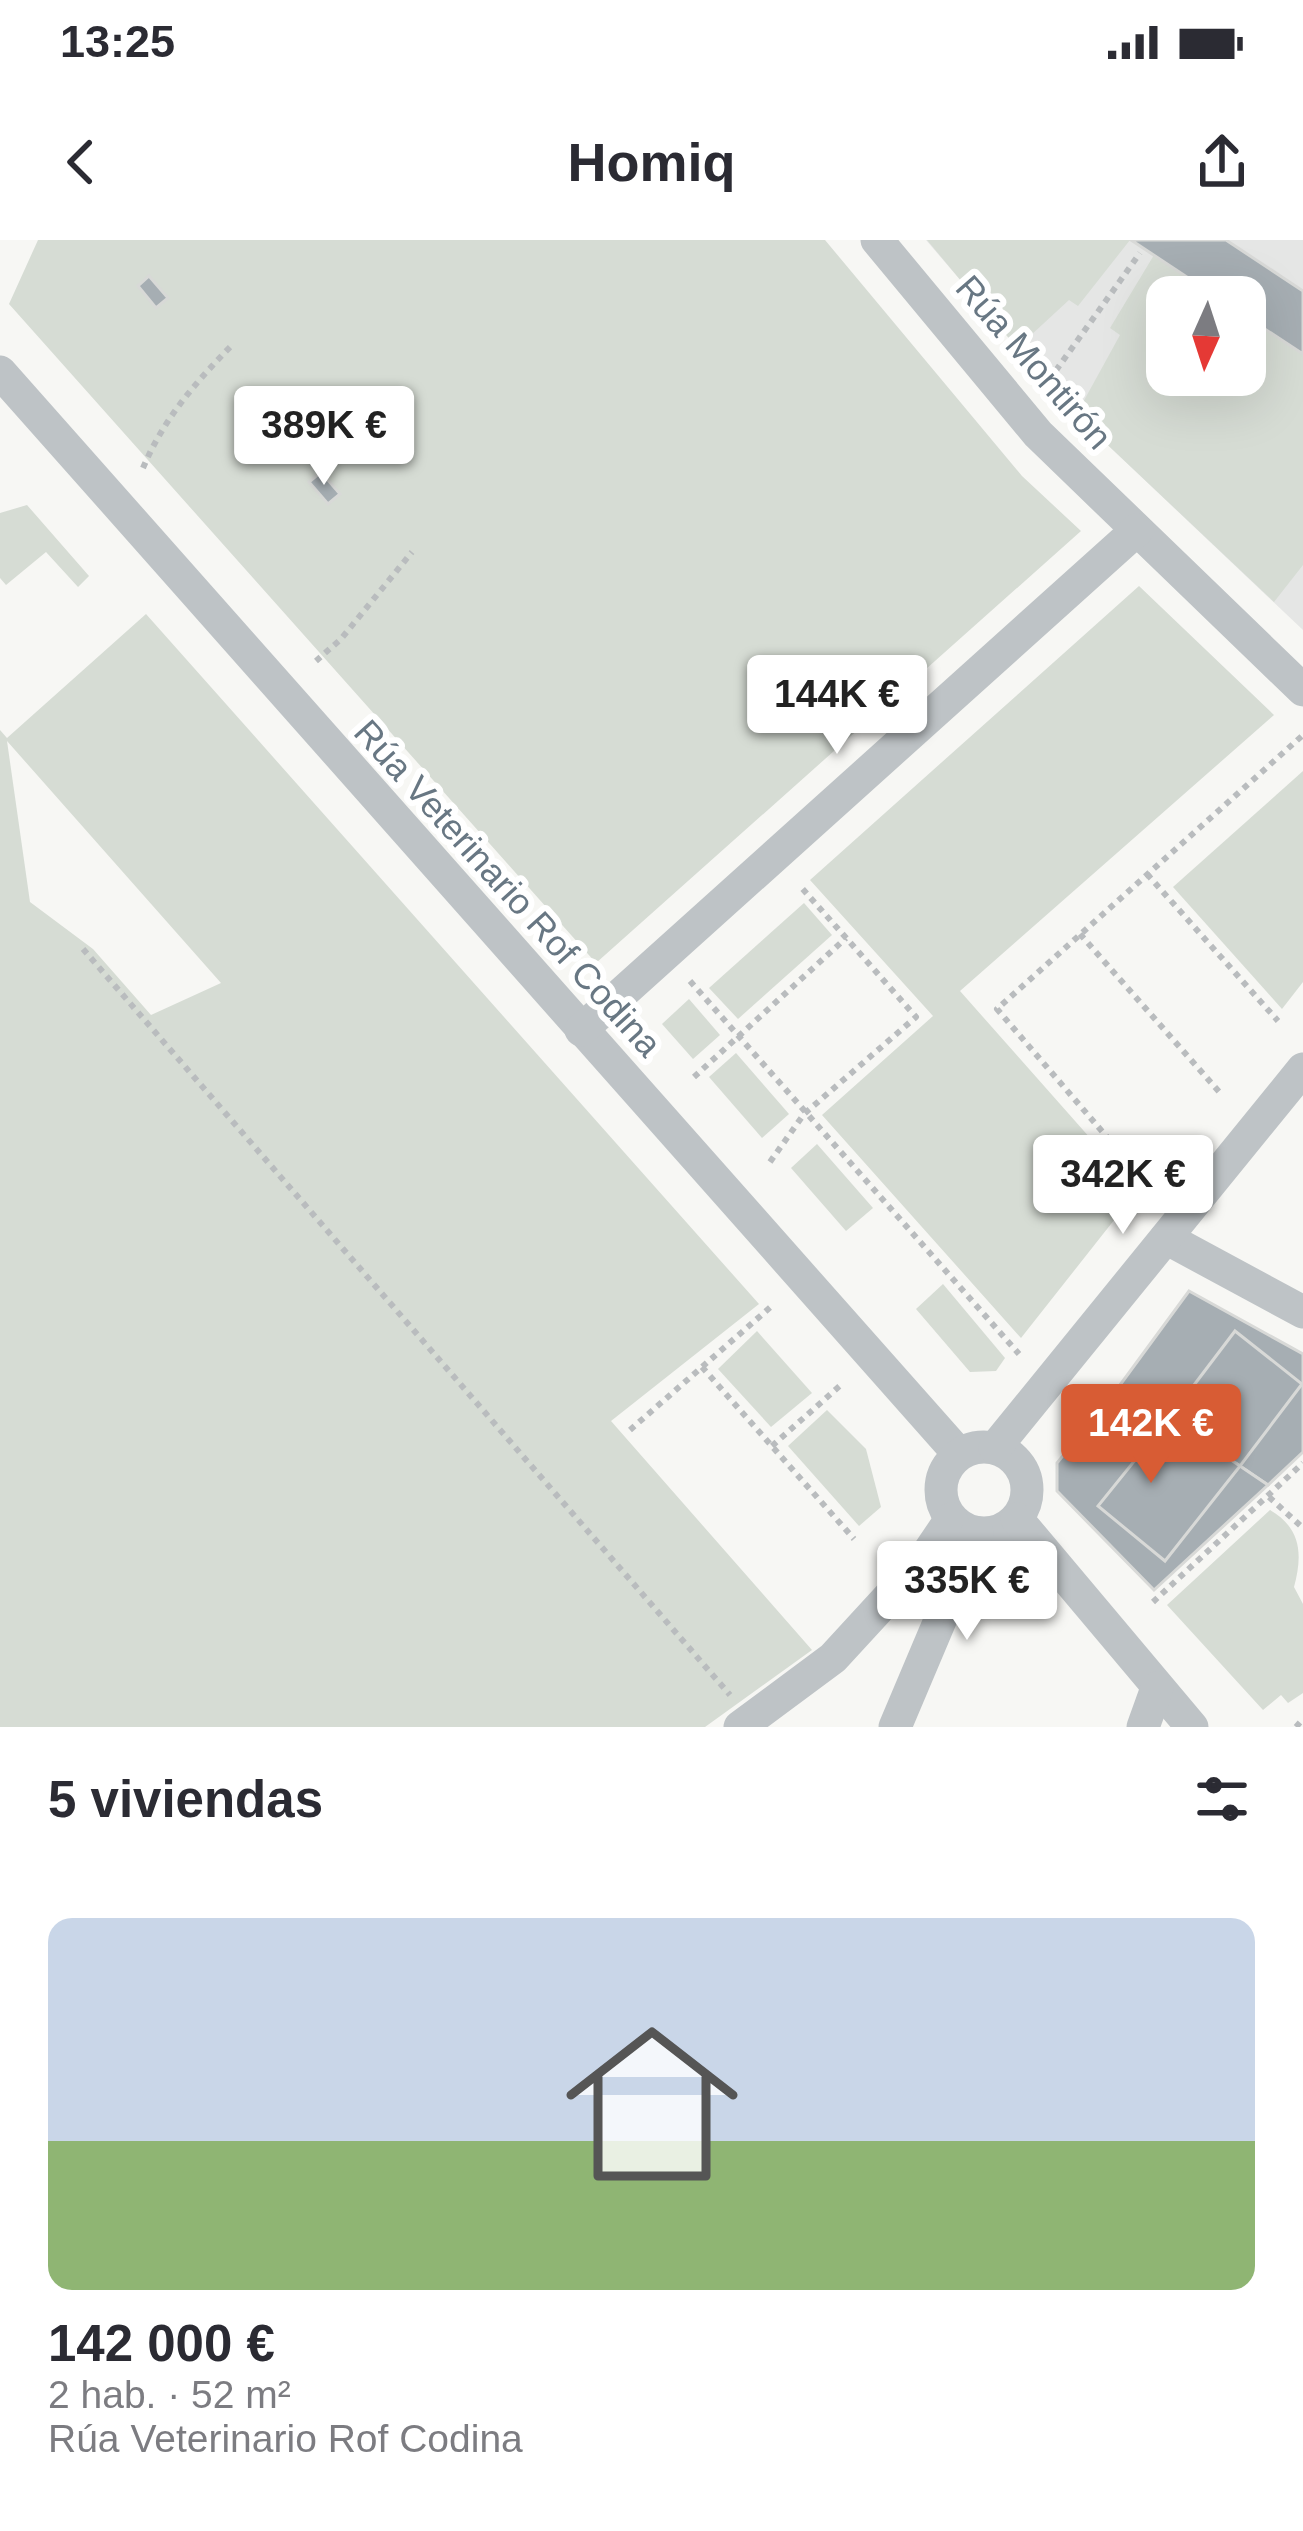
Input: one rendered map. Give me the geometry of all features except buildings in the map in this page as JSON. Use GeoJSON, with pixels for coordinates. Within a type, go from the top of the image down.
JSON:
{"type":"FeatureCollection","features":[{"type":"Feature","properties":{"kind":"street","name":"Rúa Montirón"},"geometry":{"type":"LineString","coordinates":[[877,240],[1038,434],[1303,690]]}},
{"type":"Feature","properties":{"kind":"street","name":"Rúa Veterinario Rof Codina"},"geometry":{"type":"LineString","coordinates":[[0,372],[959,1454]]}},
{"type":"Feature","properties":{"kind":"street"},"geometry":{"type":"LineString","coordinates":[[581,1030],[1137,530]]}},
{"type":"Feature","properties":{"kind":"street"},"geometry":{"type":"LineString","coordinates":[[995,1448],[1303,1069]]}},
{"type":"Feature","properties":{"kind":"street"},"geometry":{"type":"LineString","coordinates":[[1166,1238],[1303,1312]]}},
{"type":"Feature","properties":{"kind":"street"},"geometry":{"type":"LineString","coordinates":[[745,1723],[847,1644],[924,1559],[964,1526],[1006,1528],[1017,1519],[1025,1507],[1026,1477],[1008,1454],[995,1448],[959,1454],[940,1485],[964,1526],[896,1727]]}},
{"type":"Feature","properties":{"kind":"street"},"geometry":{"type":"LineString","coordinates":[[1017,1519],[1192,1727]]}},
{"type":"Feature","properties":{"kind":"street"},"geometry":{"type":"LineString","coordinates":[[1143,1727],[1157,1688]]}},
{"type":"Feature","properties":{"kind":"path"},"geometry":{"type":"LineString","coordinates":[[1042,391],[1140,254]]}},
{"type":"Feature","properties":{"kind":"path"},"geometry":{"type":"LineString","coordinates":[[143,468],[179,403],[233,344]]}},
{"type":"Feature","properties":{"kind":"path"},"geometry":{"type":"LineString","coordinates":[[316,661],[412,552]]}},
{"type":"Feature","properties":{"kind":"path"},"geometry":{"type":"LineString","coordinates":[[1149,1186],[997,1009],[1303,735]]}},
{"type":"Feature","properties":{"kind":"path"},"geometry":{"type":"LineString","coordinates":[[1147,874],[1278,1021]]}},
{"type":"Feature","properties":{"kind":"path"},"geometry":{"type":"LineString","coordinates":[[770,1162],[804,1114],[916,1017],[801,886]]}},
{"type":"Feature","properties":{"kind":"path"},"geometry":{"type":"LineString","coordinates":[[1080,934],[1221,1094]]}},
{"type":"Feature","properties":{"kind":"path"},"geometry":{"type":"LineString","coordinates":[[694,1077],[846,938]]}},
{"type":"Feature","properties":{"kind":"path"},"geometry":{"type":"LineString","coordinates":[[83,950],[745,1723]]}},
{"type":"Feature","properties":{"kind":"path"},"geometry":{"type":"LineString","coordinates":[[690,981],[1019,1354]]}},
{"type":"Feature","properties":{"kind":"path"},"geometry":{"type":"LineString","coordinates":[[630,1430],[774,1304]]}},
{"type":"Feature","properties":{"kind":"path"},"geometry":{"type":"LineString","coordinates":[[702,1366],[854,1539]]}},
{"type":"Feature","properties":{"kind":"path"},"geometry":{"type":"LineString","coordinates":[[772,1446],[843,1383]]}},
{"type":"Feature","properties":{"kind":"path"},"geometry":{"type":"LineString","coordinates":[[1153,1602],[1303,1463]]}},
{"type":"Feature","properties":{"kind":"path"},"geometry":{"type":"LineString","coordinates":[[1269,1497],[1303,1528]]}},
{"type":"Feature","properties":{"kind":"path"},"geometry":{"type":"LineString","coordinates":[[1296,1727],[1303,1719]]}},
{"type":"Feature","properties":{"kind":"shaded area"},"geometry":{"type":"Polygon","coordinates":[[[38,240],[825,240],[1022,476],[1081,531],[596,963],[9,304],[38,240]]]}},
{"type":"Feature","properties":{"kind":"shaded area"},"geometry":{"type":"Polygon","coordinates":[[[926,240],[1303,240],[1303,630],[1076,415],[926,240]]]}},
{"type":"Feature","properties":{"kind":"shaded area"},"geometry":{"type":"Polygon","coordinates":[[[927,240],[1130,240],[1078,306],[1069,300],[1017,348],[927,240]]]}},
{"type":"Feature","properties":{"kind":"shaded area"},"geometry":{"type":"Polygon","coordinates":[[[1154,255],[1186,276],[1146,276],[1146,396],[1266,396],[1266,330],[1303,354],[1303,565],[1274,602],[1076,415],[1120,335],[1110,328],[1154,255]]]}},
{"type":"Feature","properties":{"kind":"shaded area"},"geometry":{"type":"Polygon","coordinates":[[[27,505],[89,576],[78,587],[46,552],[6,585],[0,578],[0,513],[27,505]]]}},
{"type":"Feature","properties":{"kind":"shaded area"},"geometry":{"type":"Polygon","coordinates":[[[1139,586],[1274,715],[960,991],[1137,1191],[1021,1338],[822,1115],[933,1016],[810,880],[1139,586]]]}},
{"type":"Feature","properties":{"kind":"shaded area"},"geometry":{"type":"Polygon","coordinates":[[[146,614],[759,1304],[611,1421],[812,1650],[705,1727],[0,1727],[0,730],[7,738],[146,614]],[[7,741],[30,902],[93,949],[151,1015],[221,983],[7,741]]]}},
{"type":"Feature","properties":{"kind":"shaded area"},"geometry":{"type":"Polygon","coordinates":[[[1303,771],[1303,982],[1282,1009],[1173,887],[1303,771]]]}},
{"type":"Feature","properties":{"kind":"shaded area"},"geometry":{"type":"Polygon","coordinates":[[[804,903],[832,935],[738,1019],[709,988],[804,903]]]}},
{"type":"Feature","properties":{"kind":"shaded area"},"geometry":{"type":"Polygon","coordinates":[[[689,999],[720,1035],[693,1059],[662,1024],[689,999]]]}},
{"type":"Feature","properties":{"kind":"shaded area"},"geometry":{"type":"Polygon","coordinates":[[[736,1053],[789,1114],[762,1138],[709,1077],[736,1053]]]}},
{"type":"Feature","properties":{"kind":"shaded area"},"geometry":{"type":"Polygon","coordinates":[[[817,1144],[873,1208],[846,1231],[791,1168],[817,1144]]]}},
{"type":"Feature","properties":{"kind":"shaded area"},"geometry":{"type":"Polygon","coordinates":[[[943,1284],[1005,1358],[996,1371],[970,1372],[916,1309],[943,1284]]]}},
{"type":"Feature","properties":{"kind":"shaded area"},"geometry":{"type":"Polygon","coordinates":[[[757,1331],[812,1393],[771,1427],[718,1369],[757,1331]]]}},
{"type":"Feature","properties":{"kind":"shaded area"},"geometry":{"type":"Polygon","coordinates":[[[827,1410],[866,1449],[881,1507],[859,1526],[788,1446],[827,1410]]]}},
{"type":"Feature","properties":{"kind":"shaded area"},"geometry":{"type":"Polygon","coordinates":[[[1270,1510],[1288,1525],[1297,1543],[1294,1587],[1303,1604],[1303,1693],[1288,1703],[1281,1695],[1263,1710],[1167,1605],[1270,1510]]]}}]}
